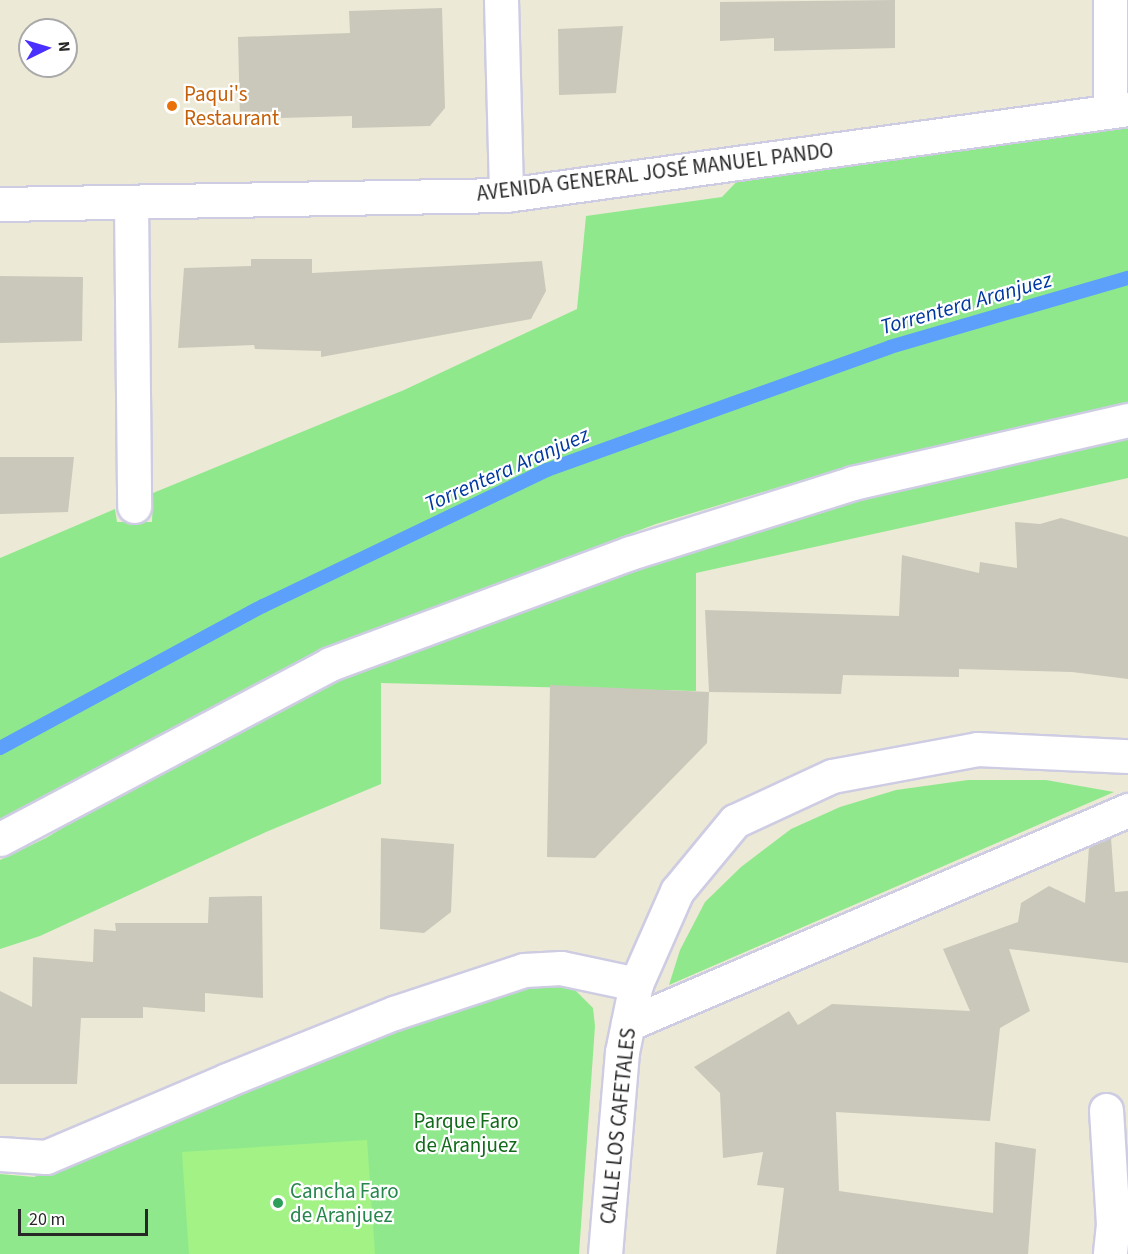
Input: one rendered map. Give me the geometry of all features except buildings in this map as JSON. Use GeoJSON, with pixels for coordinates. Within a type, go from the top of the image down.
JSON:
{"type":"FeatureCollection","features":[{"type":"Feature","properties":{"kind":"street"},"geometry":{"type":"LineString","coordinates":[[501,0],[506,195]]}},
{"type":"Feature","properties":{"kind":"street"},"geometry":{"type":"LineString","coordinates":[[1110,0],[1119,109]]}},
{"type":"Feature","properties":{"kind":"street","name":"AVENIDA GENERAL JOSÉ MANUEL PANDO"},"geometry":{"type":"LineString","coordinates":[[0,204],[506,195],[1119,109]]}},
{"type":"Feature","properties":{"kind":"street"},"geometry":{"type":"LineString","coordinates":[[131,202],[134,506]]}},
{"type":"Feature","properties":{"kind":"street"},"geometry":{"type":"LineString","coordinates":[[0,839],[330,664],[630,553],[853,483],[1128,420]]}},
{"type":"Feature","properties":{"kind":"street","name":"CALLE LOS CAFETALES"},"geometry":{"type":"LineString","coordinates":[[604,1254],[622,1052],[636,984],[677,891],[735,821],[832,776],[977,749],[1128,756]]}},
{"type":"Feature","properties":{"kind":"street"},"geometry":{"type":"LineString","coordinates":[[628,1024],[1128,810]]}},
{"type":"Feature","properties":{"kind":"street"},"geometry":{"type":"LineString","coordinates":[[0,1154],[46,1157],[227,1080],[394,1013],[524,970],[561,968],[636,984]]}},
{"type":"Feature","properties":{"kind":"street"},"geometry":{"type":"LineString","coordinates":[[1106,1110],[1113,1224],[1110,1254]]}},
{"type":"Feature","properties":{"kind":"green space"},"geometry":{"type":"Polygon","coordinates":[[[1128,127],[1128,402],[846,467],[656,524],[318,650],[0,825],[0,558],[115,509],[117,522],[152,522],[153,493],[404,390],[577,309],[586,216],[722,197],[744,174],[1128,127]]]}},
{"type":"Feature","properties":{"kind":"green space"},"geometry":{"type":"Polygon","coordinates":[[[1128,438],[1128,478],[696,573],[696,691],[381,683],[381,784],[266,832],[40,936],[0,949],[0,860],[46,838],[135,784],[301,692],[696,543],[848,501],[1128,438]]]}},
{"type":"Feature","properties":{"kind":"green space"},"geometry":{"type":"Polygon","coordinates":[[[968,780],[1046,780],[1114,792],[669,985],[680,950],[705,902],[741,867],[791,829],[840,807],[896,790],[968,780]]]}},
{"type":"Feature","properties":{"kind":"green space","name":"Parque Faro de Aranjuez"},"geometry":{"type":"Polygon","coordinates":[[[543,983],[575,990],[593,1008],[595,1026],[579,1254],[0,1254],[0,1174],[34,1177],[495,992],[543,983]]]}},
{"type":"Feature","properties":{"kind":"green space","name":"Cancha Faro de Aranjuez"},"geometry":{"type":"Polygon","coordinates":[[[367,1140],[375,1254],[189,1254],[182,1152],[367,1140]]]}},
{"type":"Feature","properties":{"kind":"waterway","name":"Torrentera Aranjuez"},"geometry":{"type":"LineString","coordinates":[[0,748],[263,606],[547,470],[890,347],[1128,278]]}},
{"type":"Feature","properties":{"kind":"place","name":"Paqui's Restaurant"},"geometry":{"type":"Point","coordinates":[172,106]}},
{"type":"Feature","properties":{"kind":"place","name":"Cancha Faro de Aranjuez"},"geometry":{"type":"Point","coordinates":[278,1203]}}]}
